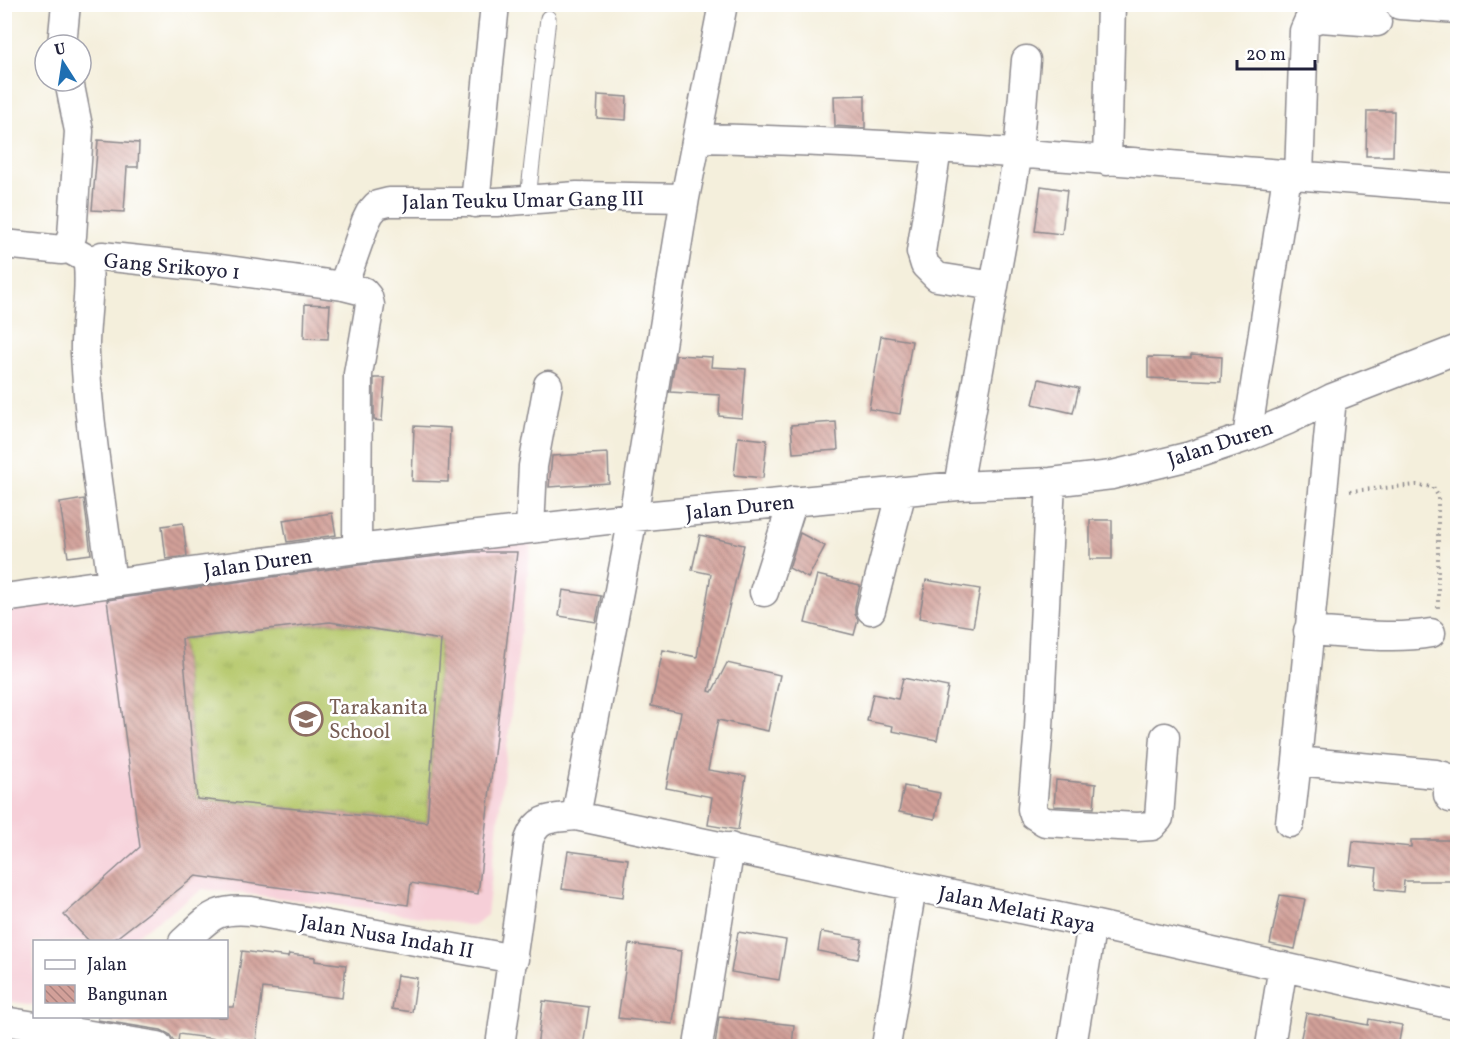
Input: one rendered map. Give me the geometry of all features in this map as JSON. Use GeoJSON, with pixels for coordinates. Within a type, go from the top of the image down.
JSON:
{"type":"FeatureCollection","features":[{"type":"Feature","properties":{"kind":"street"},"geometry":{"type":"LineString","coordinates":[[63,33],[66,4]]}},
{"type":"Feature","properties":{"kind":"street"},"geometry":{"type":"LineString","coordinates":[[475,203],[495,4]]}},
{"type":"Feature","properties":{"kind":"street"},"geometry":{"type":"LineString","coordinates":[[500,1047],[530,840],[534,827],[544,821],[576,816],[633,518],[685,198],[723,4]]}},
{"type":"Feature","properties":{"kind":"street"},"geometry":{"type":"LineString","coordinates":[[1107,160],[1111,4]]}},
{"type":"Feature","properties":{"kind":"street"},"geometry":{"type":"LineString","coordinates":[[1400,5],[1458,9]]}},
{"type":"Feature","properties":{"kind":"street"},"geometry":{"type":"LineString","coordinates":[[1247,437],[1293,176],[1304,31],[1308,21],[1320,18],[1377,22]]}},
{"type":"Feature","properties":{"kind":"street"},"geometry":{"type":"LineString","coordinates":[[958,486],[1018,153],[1026,60]]}},
{"type":"Feature","properties":{"kind":"street"},"geometry":{"type":"LineString","coordinates":[[71,93],[79,131],[72,236],[79,254],[88,265],[86,362],[112,583]]}},
{"type":"Feature","properties":{"kind":"street"},"geometry":{"type":"LineString","coordinates":[[697,138],[807,140],[1018,153],[1458,188]]}},
{"type":"Feature","properties":{"kind":"street"},"geometry":{"type":"LineString","coordinates":[[937,149],[921,252],[925,265],[937,277],[994,286]]}},
{"type":"Feature","properties":{"kind":"street","name":"Jalan Teuku Umar Gang III"},"geometry":{"type":"LineString","coordinates":[[344,286],[366,221],[378,205],[398,202],[475,203],[577,196],[685,198]]}},
{"type":"Feature","properties":{"kind":"street","name":"Gang Srikoyo 1"},"geometry":{"type":"LineString","coordinates":[[4,244],[214,268],[344,286]]}},
{"type":"Feature","properties":{"kind":"street"},"geometry":{"type":"LineString","coordinates":[[344,286],[363,291],[370,305],[358,374],[357,549]]}},
{"type":"Feature","properties":{"kind":"street","name":"Jalan Duren"},"geometry":{"type":"LineString","coordinates":[[4,598],[357,549],[530,529],[793,501],[958,486],[1051,482],[1112,475],[1190,456],[1247,437],[1332,398],[1458,349]]}},
{"type":"Feature","properties":{"kind":"street"},"geometry":{"type":"LineString","coordinates":[[530,529],[533,466],[549,385]]}},
{"type":"Feature","properties":{"kind":"street"},"geometry":{"type":"LineString","coordinates":[[1290,823],[1332,398]]}},
{"type":"Feature","properties":{"kind":"street"},"geometry":{"type":"LineString","coordinates":[[1051,482],[1039,728],[1032,810],[1034,815],[1045,822],[1152,826],[1159,818],[1165,737]]}},
{"type":"Feature","properties":{"kind":"street"},"geometry":{"type":"LineString","coordinates":[[871,610],[902,491]]}},
{"type":"Feature","properties":{"kind":"street"},"geometry":{"type":"LineString","coordinates":[[764,592],[793,501]]}},
{"type":"Feature","properties":{"kind":"street"},"geometry":{"type":"LineString","coordinates":[[1308,631],[1378,635],[1431,633]]}},
{"type":"Feature","properties":{"kind":"street"},"geometry":{"type":"LineString","coordinates":[[1297,761],[1436,774],[1444,776],[1448,782],[1450,798],[1458,799]]}},
{"type":"Feature","properties":{"kind":"street","name":"Jalan Melati Raya"},"geometry":{"type":"LineString","coordinates":[[576,816],[1092,924],[1458,1006]]}},
{"type":"Feature","properties":{"kind":"street"},"geometry":{"type":"LineString","coordinates":[[698,1047],[730,847]]}},
{"type":"Feature","properties":{"kind":"street"},"geometry":{"type":"LineString","coordinates":[[886,1047],[912,887]]}},
{"type":"Feature","properties":{"kind":"street","name":"Jalan Nusa Indah II"},"geometry":{"type":"LineString","coordinates":[[185,940],[211,917],[229,910],[251,911],[514,959]]}},
{"type":"Feature","properties":{"kind":"street"},"geometry":{"type":"LineString","coordinates":[[1072,1047],[1092,924]]}},
{"type":"Feature","properties":{"kind":"street"},"geometry":{"type":"LineString","coordinates":[[1270,1047],[1283,966]]}},
{"type":"Feature","properties":{"kind":"street"},"geometry":{"type":"LineString","coordinates":[[4,1021],[95,1026],[158,1047]]}},
{"type":"Feature","properties":{"kind":"lane"},"geometry":{"type":"LineString","coordinates":[[528,199],[548,18]]}},
{"type":"Feature","properties":{"kind":"path"},"geometry":{"type":"LineString","coordinates":[[1322,494],[1417,485],[1433,487],[1438,496],[1438,616],[1431,633]]}},
{"type":"Feature","properties":{"kind":"shaded area"},"geometry":{"type":"Polygon","coordinates":[[[533,529],[487,915],[473,926],[365,908],[203,889],[129,940],[33,940],[33,1005],[5,1001],[5,600],[533,529]]]}},
{"type":"Feature","properties":{"kind":"green space"},"geometry":{"type":"Polygon","coordinates":[[[330,622],[441,640],[427,822],[197,799],[182,639],[330,622]]]}},
{"type":"Feature","properties":{"kind":"building"},"geometry":{"type":"Polygon","coordinates":[[[598,95],[627,97],[626,120],[597,118],[598,95]]]}},
{"type":"Feature","properties":{"kind":"building"},"geometry":{"type":"Polygon","coordinates":[[[865,95],[865,128],[835,126],[834,96],[865,95]]]}},
{"type":"Feature","properties":{"kind":"building"},"geometry":{"type":"Polygon","coordinates":[[[1367,111],[1394,111],[1393,156],[1366,156],[1367,111]]]}},
{"type":"Feature","properties":{"kind":"building"},"geometry":{"type":"Polygon","coordinates":[[[98,140],[139,143],[138,167],[127,167],[124,212],[92,210],[98,140]]]}},
{"type":"Feature","properties":{"kind":"building"},"geometry":{"type":"Polygon","coordinates":[[[1041,186],[1067,190],[1062,234],[1035,231],[1041,186]]]}},
{"type":"Feature","properties":{"kind":"building"},"geometry":{"type":"Polygon","coordinates":[[[305,304],[330,305],[328,339],[304,338],[305,304]]]}},
{"type":"Feature","properties":{"kind":"building"},"geometry":{"type":"Polygon","coordinates":[[[881,336],[912,341],[900,414],[869,409],[881,336]]]}},
{"type":"Feature","properties":{"kind":"building"},"geometry":{"type":"Polygon","coordinates":[[[676,355],[712,357],[711,367],[746,369],[742,418],[719,416],[720,395],[670,392],[676,355]]]}},
{"type":"Feature","properties":{"kind":"building"},"geometry":{"type":"Polygon","coordinates":[[[1191,355],[1222,357],[1221,381],[1148,378],[1148,357],[1191,358],[1191,355]]]}},
{"type":"Feature","properties":{"kind":"building"},"geometry":{"type":"Polygon","coordinates":[[[374,378],[385,378],[382,421],[374,420],[374,378]]]}},
{"type":"Feature","properties":{"kind":"building"},"geometry":{"type":"Polygon","coordinates":[[[1039,379],[1079,388],[1073,413],[1033,404],[1039,379]]]}},
{"type":"Feature","properties":{"kind":"building"},"geometry":{"type":"Polygon","coordinates":[[[836,422],[838,450],[793,453],[791,425],[836,422]]]}},
{"type":"Feature","properties":{"kind":"building"},"geometry":{"type":"Polygon","coordinates":[[[414,426],[450,428],[448,482],[412,481],[414,426]]]}},
{"type":"Feature","properties":{"kind":"building"},"geometry":{"type":"Polygon","coordinates":[[[738,437],[767,440],[763,478],[734,475],[738,437]]]}},
{"type":"Feature","properties":{"kind":"building"},"geometry":{"type":"Polygon","coordinates":[[[608,453],[609,483],[549,487],[552,456],[608,453]]]}},
{"type":"Feature","properties":{"kind":"building"},"geometry":{"type":"Polygon","coordinates":[[[84,499],[91,554],[68,557],[60,503],[84,499]]]}},
{"type":"Feature","properties":{"kind":"building"},"geometry":{"type":"Polygon","coordinates":[[[332,513],[336,535],[287,542],[283,520],[332,513]]]}},
{"type":"Feature","properties":{"kind":"building"},"geometry":{"type":"Polygon","coordinates":[[[1090,520],[1112,520],[1112,559],[1090,559],[1090,520]]]}},
{"type":"Feature","properties":{"kind":"building"},"geometry":{"type":"Polygon","coordinates":[[[183,523],[187,556],[166,559],[162,526],[183,523]]]}},
{"type":"Feature","properties":{"kind":"building"},"geometry":{"type":"Polygon","coordinates":[[[800,533],[825,546],[808,578],[789,568],[800,533]]]}},
{"type":"Feature","properties":{"kind":"building"},"geometry":{"type":"Polygon","coordinates":[[[700,535],[744,545],[709,691],[712,692],[727,663],[780,675],[768,731],[718,720],[708,770],[746,776],[738,830],[708,825],[712,797],[666,788],[681,712],[651,706],[663,650],[697,657],[711,574],[692,570],[700,535]]]}},
{"type":"Feature","properties":{"kind":"building"},"geometry":{"type":"Polygon","coordinates":[[[473,552],[517,552],[478,894],[411,883],[408,905],[196,876],[114,940],[88,940],[64,915],[140,847],[107,600],[359,565],[473,552]],[[330,622],[182,639],[197,799],[427,822],[441,640],[330,622]]]}},
{"type":"Feature","properties":{"kind":"building"},"geometry":{"type":"Polygon","coordinates":[[[817,575],[860,585],[855,606],[858,620],[854,635],[805,623],[817,575]]]}},
{"type":"Feature","properties":{"kind":"building"},"geometry":{"type":"Polygon","coordinates":[[[926,580],[980,589],[973,627],[919,618],[926,580]]]}},
{"type":"Feature","properties":{"kind":"building"},"geometry":{"type":"Polygon","coordinates":[[[563,590],[601,596],[596,622],[559,616],[563,590]]]}},
{"type":"Feature","properties":{"kind":"building"},"geometry":{"type":"Polygon","coordinates":[[[903,678],[948,687],[937,740],[892,731],[893,726],[867,721],[873,694],[898,699],[903,678]]]}},
{"type":"Feature","properties":{"kind":"building"},"geometry":{"type":"Polygon","coordinates":[[[1056,780],[1096,784],[1094,808],[1054,806],[1056,780]]]}},
{"type":"Feature","properties":{"kind":"building"},"geometry":{"type":"Polygon","coordinates":[[[904,786],[940,793],[935,819],[899,812],[904,786]]]}},
{"type":"Feature","properties":{"kind":"building"},"geometry":{"type":"Polygon","coordinates":[[[1411,840],[1453,840],[1453,881],[1404,881],[1403,892],[1375,889],[1377,868],[1350,865],[1353,841],[1411,847],[1411,840]]]}},
{"type":"Feature","properties":{"kind":"building"},"geometry":{"type":"Polygon","coordinates":[[[568,851],[628,859],[623,897],[562,889],[568,851]]]}},
{"type":"Feature","properties":{"kind":"building"},"geometry":{"type":"Polygon","coordinates":[[[1280,895],[1305,899],[1295,949],[1270,944],[1280,895]]]}},
{"type":"Feature","properties":{"kind":"building"},"geometry":{"type":"Polygon","coordinates":[[[738,932],[786,940],[779,980],[731,972],[738,932]]]}},
{"type":"Feature","properties":{"kind":"building"},"geometry":{"type":"Polygon","coordinates":[[[821,932],[862,939],[858,959],[818,951],[821,932]]]}},
{"type":"Feature","properties":{"kind":"building"},"geometry":{"type":"Polygon","coordinates":[[[629,944],[681,951],[673,1024],[618,1018],[629,944]]]}},
{"type":"Feature","properties":{"kind":"building"},"geometry":{"type":"Polygon","coordinates":[[[242,951],[288,957],[289,954],[315,957],[315,961],[346,965],[342,998],[263,988],[256,1041],[224,1037],[223,1040],[179,1034],[178,1042],[161,1030],[98,1020],[98,1018],[228,1018],[228,1007],[234,1007],[242,951]]]}},
{"type":"Feature","properties":{"kind":"building"},"geometry":{"type":"Polygon","coordinates":[[[397,975],[417,978],[412,1012],[392,1009],[397,975]]]}},
{"type":"Feature","properties":{"kind":"building"},"geometry":{"type":"Polygon","coordinates":[[[543,1001],[589,1007],[583,1047],[537,1047],[543,1001]]]}},
{"type":"Feature","properties":{"kind":"building"},"geometry":{"type":"Polygon","coordinates":[[[1306,1013],[1368,1025],[1369,1019],[1402,1025],[1398,1047],[1299,1047],[1306,1013]]]}},
{"type":"Feature","properties":{"kind":"building"},"geometry":{"type":"Polygon","coordinates":[[[719,1017],[794,1025],[792,1047],[715,1047],[719,1017]]]}},
{"type":"Feature","properties":{"kind":"place","name":"Tarakanita School"},"geometry":{"type":"Point","coordinates":[306,719]}}]}
